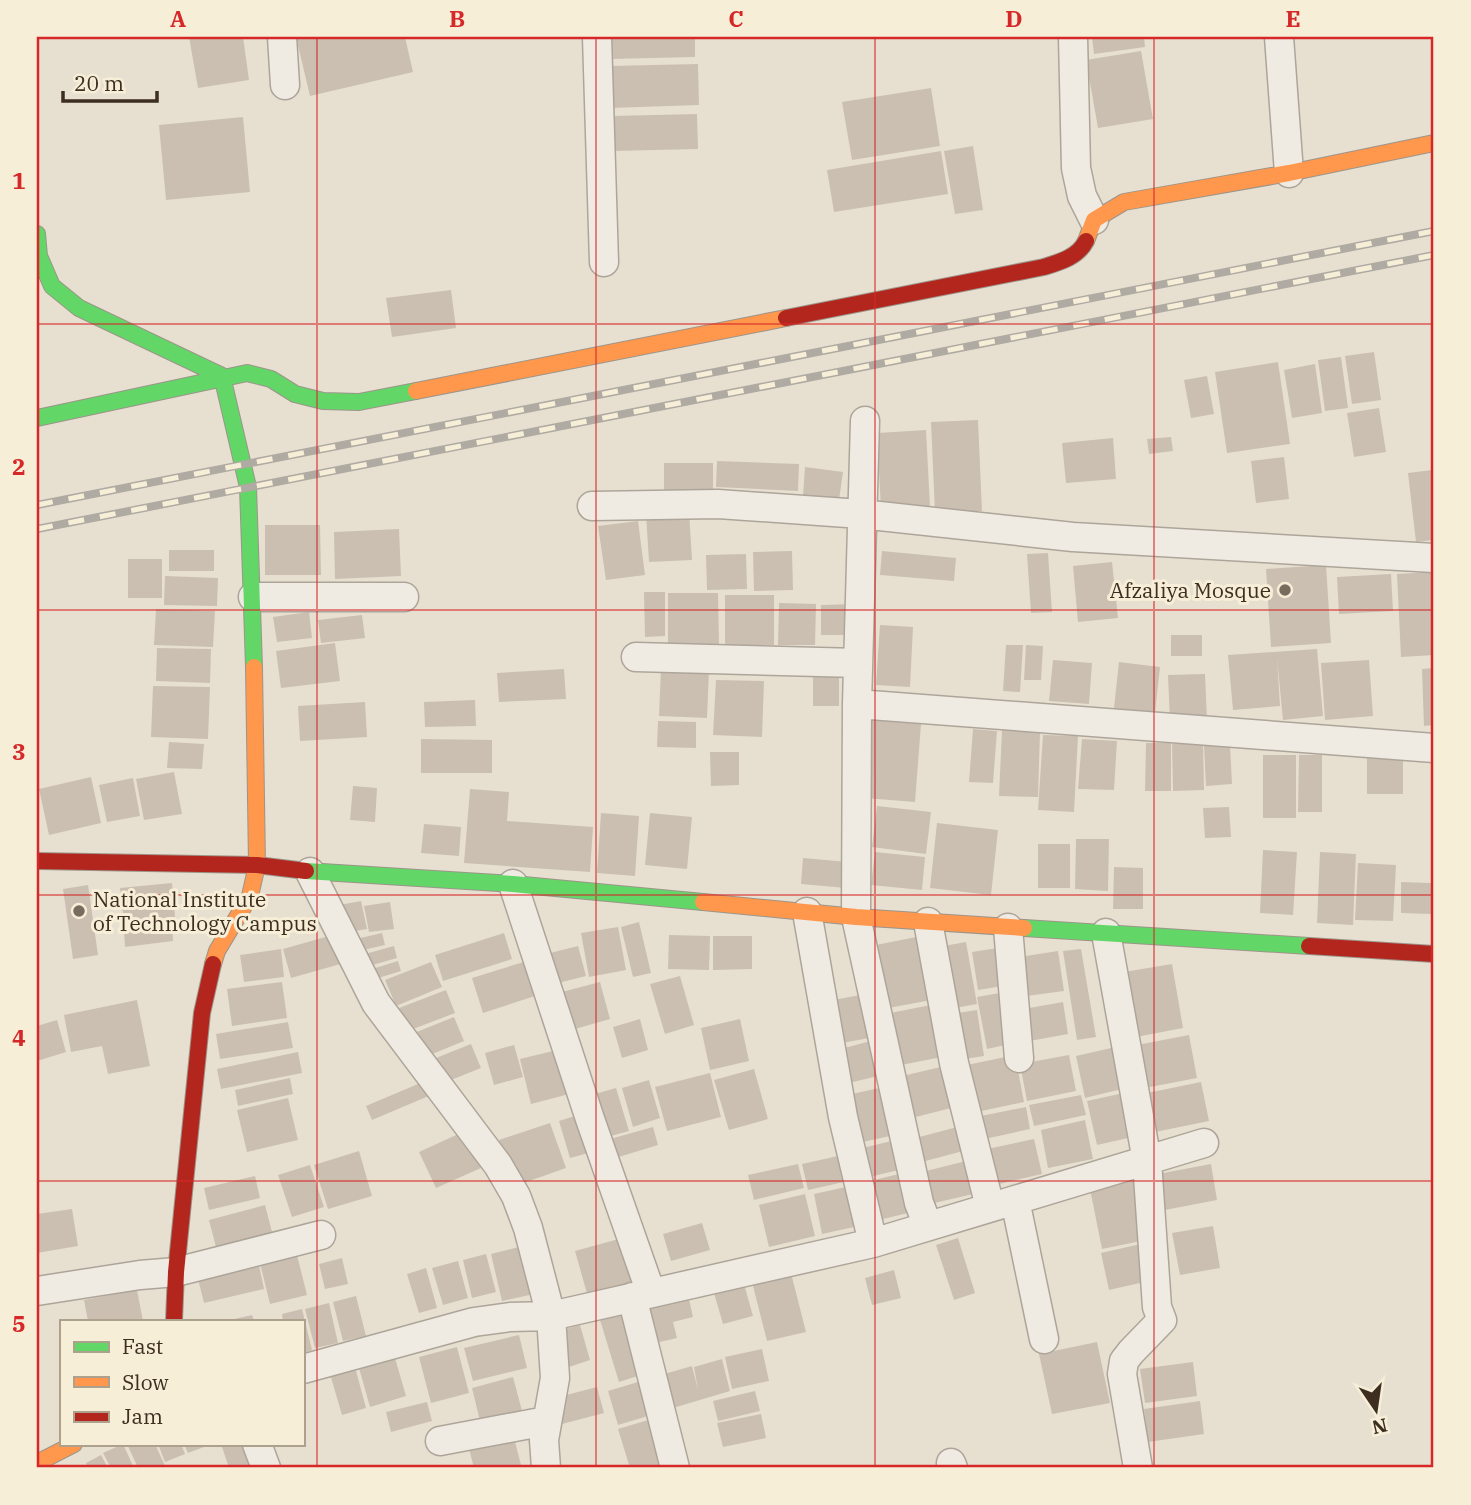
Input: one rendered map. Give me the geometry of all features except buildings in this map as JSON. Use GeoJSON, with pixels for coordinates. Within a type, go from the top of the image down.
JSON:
{"type":"FeatureCollection","features":[{"type":"Feature","properties":{"kind":"street"},"geometry":{"type":"LineString","coordinates":[[282,37],[285,85]]}},
{"type":"Feature","properties":{"kind":"street"},"geometry":{"type":"LineString","coordinates":[[597,37],[604,262]]}},
{"type":"Feature","properties":{"kind":"street"},"geometry":{"type":"LineString","coordinates":[[1073,37],[1076,169],[1082,196],[1094,220]]}},
{"type":"Feature","properties":{"kind":"street"},"geometry":{"type":"LineString","coordinates":[[1279,37],[1289,173]]}},
{"type":"Feature","properties":{"kind":"street"},"geometry":{"type":"LineString","coordinates":[[37,418],[222,376],[247,373],[271,379],[295,394],[323,401],[359,402],[1044,267],[1066,260],[1084,246],[1094,220],[1124,202],[1289,173],[1434,142]]}},
{"type":"Feature","properties":{"kind":"street"},"geometry":{"type":"LineString","coordinates":[[37,234],[39,256],[52,286],[79,308],[222,376]]}},
{"type":"Feature","properties":{"kind":"street"},"geometry":{"type":"LineString","coordinates":[[174,1320],[176,1272],[202,1013],[209,975],[217,951],[250,896],[257,865],[253,597],[248,487],[222,376]]}},
{"type":"Feature","properties":{"kind":"street"},"geometry":{"type":"LineString","coordinates":[[865,421],[857,704],[856,917],[919,1203],[928,1226]]}},
{"type":"Feature","properties":{"kind":"street"},"geometry":{"type":"LineString","coordinates":[[592,506],[718,504],[862,514],[1073,537],[1434,558]]}},
{"type":"Feature","properties":{"kind":"street"},"geometry":{"type":"LineString","coordinates":[[253,597],[404,597]]}},
{"type":"Feature","properties":{"kind":"street"},"geometry":{"type":"LineString","coordinates":[[636,657],[858,663]]}},
{"type":"Feature","properties":{"kind":"street"},"geometry":{"type":"LineString","coordinates":[[857,704],[1434,748]]}},
{"type":"Feature","properties":{"kind":"street"},"geometry":{"type":"LineString","coordinates":[[37,862],[257,865],[310,872],[513,884],[856,917],[1434,954]]}},
{"type":"Feature","properties":{"kind":"street"},"geometry":{"type":"LineString","coordinates":[[310,872],[376,1003],[498,1165],[516,1196],[528,1228],[551,1316],[555,1378],[544,1440],[546,1468]]}},
{"type":"Feature","properties":{"kind":"street"},"geometry":{"type":"LineString","coordinates":[[513,884],[594,1131],[642,1295],[674,1468]]}},
{"type":"Feature","properties":{"kind":"street"},"geometry":{"type":"LineString","coordinates":[[807,912],[843,1117],[873,1243]]}},
{"type":"Feature","properties":{"kind":"street"},"geometry":{"type":"LineString","coordinates":[[928,922],[954,1063],[1003,1204],[1044,1339]]}},
{"type":"Feature","properties":{"kind":"street"},"geometry":{"type":"LineString","coordinates":[[1008,928],[1020,1058]]}},
{"type":"Feature","properties":{"kind":"street"},"geometry":{"type":"LineString","coordinates":[[1106,933],[1147,1161],[1157,1307],[1162,1320],[1124,1361],[1122,1374],[1138,1468]]}},
{"type":"Feature","properties":{"kind":"street"},"geometry":{"type":"LineString","coordinates":[[304,1368],[474,1322],[510,1317],[551,1316],[873,1243],[1204,1143]]}},
{"type":"Feature","properties":{"kind":"street"},"geometry":{"type":"LineString","coordinates":[[37,1291],[176,1272],[321,1235]]}},
{"type":"Feature","properties":{"kind":"street"},"geometry":{"type":"LineString","coordinates":[[440,1441],[546,1421]]}},
{"type":"Feature","properties":{"kind":"street"},"geometry":{"type":"LineString","coordinates":[[37,1463],[70,1446]]}},
{"type":"Feature","properties":{"kind":"street"},"geometry":{"type":"LineString","coordinates":[[258,1446],[265,1468]]}},
{"type":"Feature","properties":{"kind":"railway"},"geometry":{"type":"LineString","coordinates":[[37,505],[1434,231]]}},
{"type":"Feature","properties":{"kind":"railway"},"geometry":{"type":"LineString","coordinates":[[37,529],[1434,255]]}},
{"type":"Feature","properties":{"kind":"traffic: fast"},"geometry":{"type":"LineString","coordinates":[[37,234],[39,256],[52,286],[79,308],[222,376],[248,487],[254,667]]}},
{"type":"Feature","properties":{"kind":"traffic: fast"},"geometry":{"type":"LineString","coordinates":[[37,418],[247,373],[271,379],[295,394],[323,401],[359,402],[416,391]]}},
{"type":"Feature","properties":{"kind":"traffic: fast"},"geometry":{"type":"LineString","coordinates":[[306,871],[513,884],[703,902]]}},
{"type":"Feature","properties":{"kind":"traffic: fast"},"geometry":{"type":"LineString","coordinates":[[1024,928],[1309,946]]}},
{"type":"Feature","properties":{"kind":"traffic: slow"},"geometry":{"type":"LineString","coordinates":[[1086,241],[1094,220],[1124,202],[1289,173],[1434,143]]}},
{"type":"Feature","properties":{"kind":"traffic: slow"},"geometry":{"type":"LineString","coordinates":[[416,391],[786,318]]}},
{"type":"Feature","properties":{"kind":"traffic: slow"},"geometry":{"type":"LineString","coordinates":[[213,964],[217,951],[250,896],[257,865],[254,667]]}},
{"type":"Feature","properties":{"kind":"traffic: slow"},"geometry":{"type":"LineString","coordinates":[[703,902],[856,917],[1024,928]]}},
{"type":"Feature","properties":{"kind":"traffic: slow"},"geometry":{"type":"LineString","coordinates":[[37,1463],[70,1446]]}},
{"type":"Feature","properties":{"kind":"traffic: jam"},"geometry":{"type":"LineString","coordinates":[[786,318],[1044,267],[1073,255],[1086,241]]}},
{"type":"Feature","properties":{"kind":"traffic: jam"},"geometry":{"type":"LineString","coordinates":[[37,861],[257,865],[306,871]]}},
{"type":"Feature","properties":{"kind":"traffic: jam"},"geometry":{"type":"LineString","coordinates":[[1309,946],[1434,954]]}},
{"type":"Feature","properties":{"kind":"traffic: jam"},"geometry":{"type":"LineString","coordinates":[[174,1320],[176,1272],[202,1013],[213,964]]}},
{"type":"Feature","properties":{"kind":"place","name":"Afzaliya Mosque"},"geometry":{"type":"Point","coordinates":[1285,590]}},
{"type":"Feature","properties":{"kind":"place","name":"National Institute of Technology Campus"},"geometry":{"type":"Point","coordinates":[79,911]}}]}
